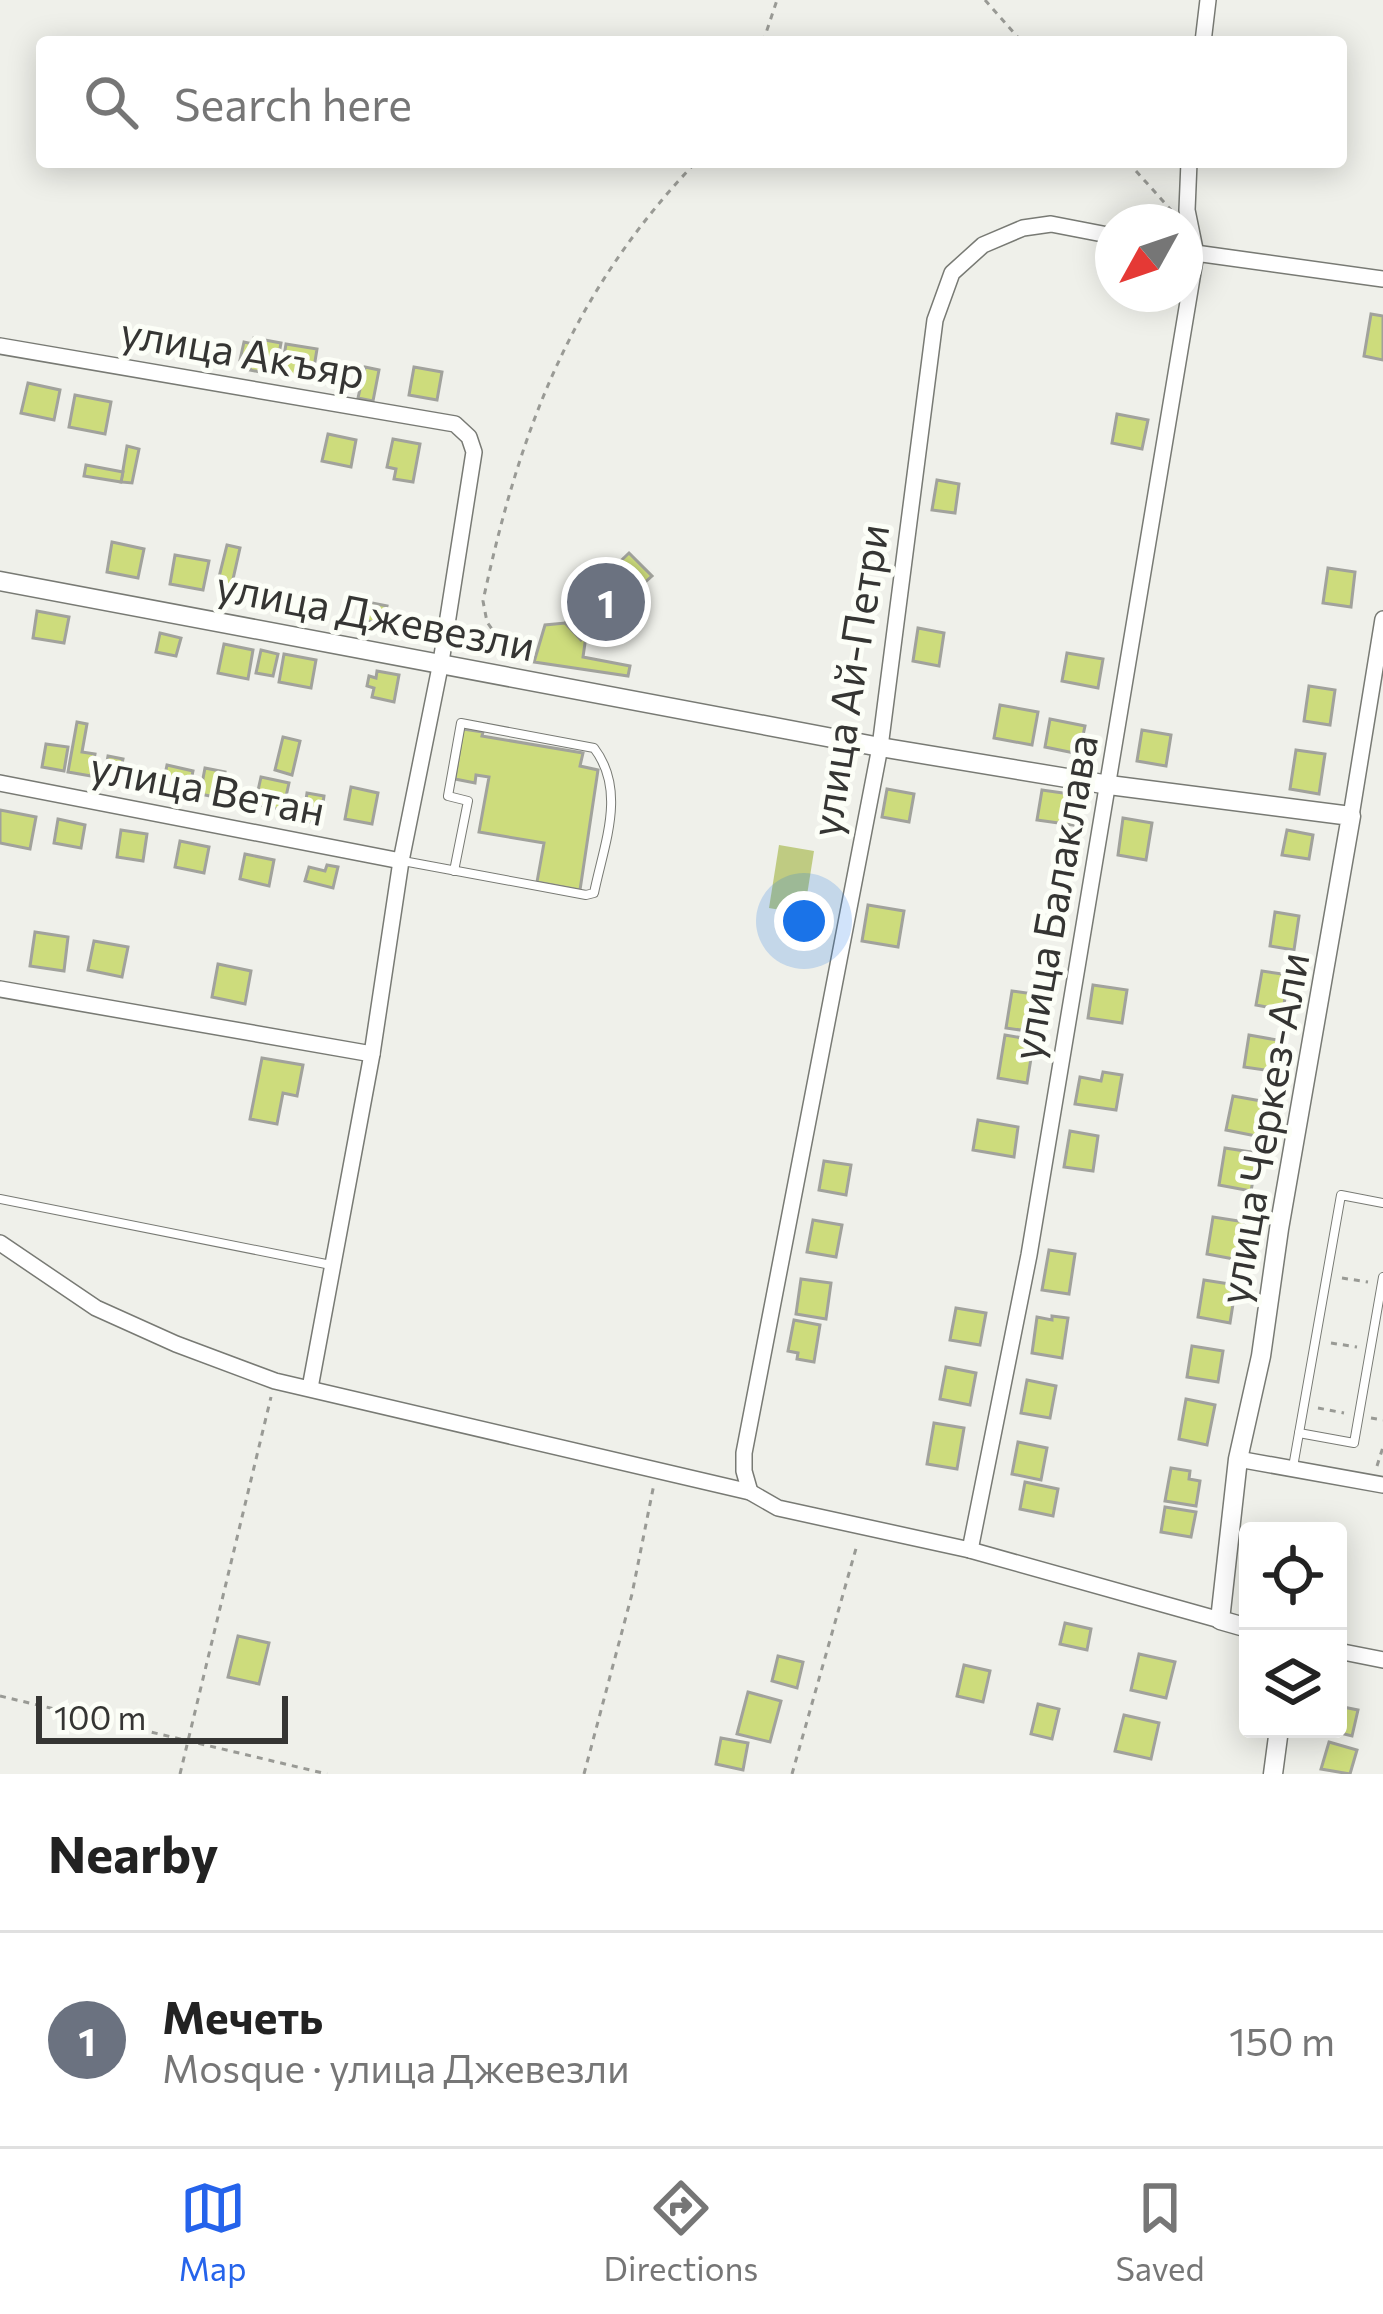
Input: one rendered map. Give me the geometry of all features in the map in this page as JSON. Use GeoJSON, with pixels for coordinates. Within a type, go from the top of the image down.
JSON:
{"type":"FeatureCollection","features":[{"type":"Feature","properties":{"kind":"street"},"geometry":{"type":"LineString","coordinates":[[1204,36],[1208,0]]}},
{"type":"Feature","properties":{"kind":"street","name":"улица Балаклава"},"geometry":{"type":"LineString","coordinates":[[1187,204],[1190,168]]}},
{"type":"Feature","properties":{"kind":"street","name":"улица Ай-Петри"},"geometry":{"type":"LineString","coordinates":[[750,1492],[743,1472],[744,1453],[880,747],[935,320],[952,273],[983,245],[1023,228],[1051,224],[1095,233]]}},
{"type":"Feature","properties":{"kind":"street"},"geometry":{"type":"LineString","coordinates":[[1203,254],[1383,279]]}},
{"type":"Feature","properties":{"kind":"street","name":"улица Балаклава"},"geometry":{"type":"LineString","coordinates":[[970,1550],[1029,1255],[1109,785],[1182,312]]}},
{"type":"Feature","properties":{"kind":"street","name":"улица Акъяр"},"geometry":{"type":"LineString","coordinates":[[0,346],[455,424],[469,436],[475,452],[441,662]]}},
{"type":"Feature","properties":{"kind":"street","name":"улица Джевезли"},"geometry":{"type":"LineString","coordinates":[[0,581],[880,747],[1109,785],[1351,816]]}},
{"type":"Feature","properties":{"kind":"street","name":"улица Черкез-Али"},"geometry":{"type":"LineString","coordinates":[[1220,1620],[1238,1459],[1261,1356],[1383,619]]}},
{"type":"Feature","properties":{"kind":"street"},"geometry":{"type":"LineString","coordinates":[[310,1388],[372,1054],[401,861],[441,662]]}},
{"type":"Feature","properties":{"kind":"street","name":"улица Ветан"},"geometry":{"type":"LineString","coordinates":[[0,783],[401,861]]}},
{"type":"Feature","properties":{"kind":"street"},"geometry":{"type":"LineString","coordinates":[[0,989],[372,1054]]}},
{"type":"Feature","properties":{"kind":"street"},"geometry":{"type":"LineString","coordinates":[[0,1243],[96,1308],[275,1381],[750,1492],[778,1508],[970,1550],[1239,1625]]}},
{"type":"Feature","properties":{"kind":"street"},"geometry":{"type":"LineString","coordinates":[[1238,1459],[1378,1484]]}},
{"type":"Feature","properties":{"kind":"street"},"geometry":{"type":"LineString","coordinates":[[1347,1653],[1383,1660]]}},
{"type":"Feature","properties":{"kind":"street"},"geometry":{"type":"LineString","coordinates":[[1273,1774],[1278,1738]]}},
{"type":"Feature","properties":{"kind":"lane"},"geometry":{"type":"LineString","coordinates":[[401,861],[454,871],[586,895],[594,893],[613,788],[594,748],[461,723],[448,796],[468,801],[454,871]]}},
{"type":"Feature","properties":{"kind":"lane"},"geometry":{"type":"LineString","coordinates":[[1293,1468],[1341,1195],[1383,1203]]}},
{"type":"Feature","properties":{"kind":"lane"},"geometry":{"type":"LineString","coordinates":[[0,1199],[333,1265]]}},
{"type":"Feature","properties":{"kind":"lane"},"geometry":{"type":"LineString","coordinates":[[1300,1433],[1354,1443],[1382,1281]]}},
{"type":"Feature","properties":{"kind":"path"},"geometry":{"type":"LineString","coordinates":[[765,36],[777,0]]}},
{"type":"Feature","properties":{"kind":"path"},"geometry":{"type":"LineString","coordinates":[[985,0],[1017,36]]}},
{"type":"Feature","properties":{"kind":"path"},"geometry":{"type":"LineString","coordinates":[[526,679],[487,622],[483,601],[519,454],[575,322],[633,236],[691,168]]}},
{"type":"Feature","properties":{"kind":"path"},"geometry":{"type":"LineString","coordinates":[[1133,168],[1166,204]]}},
{"type":"Feature","properties":{"kind":"path"},"geometry":{"type":"LineString","coordinates":[[1327,1275],[1382,1281]]}},
{"type":"Feature","properties":{"kind":"path"},"geometry":{"type":"LineString","coordinates":[[1316,1340],[1370,1350]]}},
{"type":"Feature","properties":{"kind":"path"},"geometry":{"type":"LineString","coordinates":[[180,1774],[275,1381]]}},
{"type":"Feature","properties":{"kind":"path"},"geometry":{"type":"LineString","coordinates":[[1304,1406],[1383,1420]]}},
{"type":"Feature","properties":{"kind":"path"},"geometry":{"type":"LineString","coordinates":[[1378,1484],[1383,1447]]}},
{"type":"Feature","properties":{"kind":"path"},"geometry":{"type":"LineString","coordinates":[[584,1774],[632,1594],[657,1471]]}},
{"type":"Feature","properties":{"kind":"path"},"geometry":{"type":"LineString","coordinates":[[792,1774],[862,1526]]}},
{"type":"Feature","properties":{"kind":"path"},"geometry":{"type":"LineString","coordinates":[[0,1696],[327,1774]]}},
{"type":"Feature","properties":{"kind":"green space"},"geometry":{"type":"Polygon","coordinates":[[[779,845],[814,851],[804,914],[769,908],[779,845]]]}},
{"type":"Feature","properties":{"kind":"building"},"geometry":{"type":"Polygon","coordinates":[[[1371,314],[1383,316],[1383,360],[1364,356],[1371,314]]]}},
{"type":"Feature","properties":{"kind":"building"},"geometry":{"type":"Polygon","coordinates":[[[254,338],[281,343],[275,375],[250,370],[251,362],[240,360],[244,342],[253,344],[254,338]]]}},
{"type":"Feature","properties":{"kind":"building"},"geometry":{"type":"Polygon","coordinates":[[[286,344],[317,349],[312,380],[281,375],[286,344]]]}},
{"type":"Feature","properties":{"kind":"building"},"geometry":{"type":"Polygon","coordinates":[[[365,367],[379,370],[373,401],[358,398],[365,367]]]}},
{"type":"Feature","properties":{"kind":"building"},"geometry":{"type":"Polygon","coordinates":[[[414,367],[442,372],[437,400],[409,395],[414,367]]]}},
{"type":"Feature","properties":{"kind":"building"},"geometry":{"type":"Polygon","coordinates":[[[28,383],[60,390],[54,420],[21,413],[28,383]]]}},
{"type":"Feature","properties":{"kind":"building"},"geometry":{"type":"Polygon","coordinates":[[[75,395],[111,402],[105,434],[69,427],[75,395]]]}},
{"type":"Feature","properties":{"kind":"building"},"geometry":{"type":"Polygon","coordinates":[[[1117,414],[1148,420],[1142,449],[1112,443],[1117,414]]]}},
{"type":"Feature","properties":{"kind":"building"},"geometry":{"type":"Polygon","coordinates":[[[328,434],[356,440],[351,467],[322,461],[328,434]]]}},
{"type":"Feature","properties":{"kind":"building"},"geometry":{"type":"Polygon","coordinates":[[[393,439],[420,444],[413,482],[394,479],[396,469],[387,467],[393,439]]]}},
{"type":"Feature","properties":{"kind":"building"},"geometry":{"type":"Polygon","coordinates":[[[127,446],[139,449],[132,483],[121,482],[127,446]]]}},
{"type":"Feature","properties":{"kind":"building"},"geometry":{"type":"Polygon","coordinates":[[[86,465],[123,472],[121,482],[84,476],[86,465]]]}},
{"type":"Feature","properties":{"kind":"building"},"geometry":{"type":"Polygon","coordinates":[[[937,480],[959,484],[955,513],[932,510],[937,480]]]}},
{"type":"Feature","properties":{"kind":"building"},"geometry":{"type":"Polygon","coordinates":[[[112,542],[144,549],[138,578],[107,572],[112,542]]]}},
{"type":"Feature","properties":{"kind":"building"},"geometry":{"type":"Polygon","coordinates":[[[227,545],[240,548],[231,588],[217,585],[227,545]]]}},
{"type":"Feature","properties":{"kind":"building"},"geometry":{"type":"Polygon","coordinates":[[[629,553],[652,576],[581,640],[565,623],[612,580],[607,574],[629,553]]]}},
{"type":"Feature","properties":{"kind":"building"},"geometry":{"type":"Polygon","coordinates":[[[175,555],[209,561],[203,590],[170,584],[175,555]]]}},
{"type":"Feature","properties":{"kind":"building"},"geometry":{"type":"Polygon","coordinates":[[[1328,568],[1355,572],[1351,607],[1323,603],[1328,568]]]}},
{"type":"Feature","properties":{"kind":"building"},"geometry":{"type":"Polygon","coordinates":[[[362,601],[387,606],[383,624],[358,619],[362,601]]]}},
{"type":"Feature","properties":{"kind":"building"},"geometry":{"type":"Polygon","coordinates":[[[37,611],[69,617],[64,643],[33,638],[37,611]]]}},
{"type":"Feature","properties":{"kind":"building"},"geometry":{"type":"Polygon","coordinates":[[[565,623],[581,640],[586,636],[583,657],[630,666],[628,676],[534,662],[545,625],[565,623]]]}},
{"type":"Feature","properties":{"kind":"building"},"geometry":{"type":"Polygon","coordinates":[[[918,628],[944,633],[939,666],[913,661],[918,628]]]}},
{"type":"Feature","properties":{"kind":"building"},"geometry":{"type":"Polygon","coordinates":[[[160,633],[181,638],[176,656],[156,652],[160,633]]]}},
{"type":"Feature","properties":{"kind":"building"},"geometry":{"type":"Polygon","coordinates":[[[224,644],[253,650],[248,679],[218,673],[224,644]]]}},
{"type":"Feature","properties":{"kind":"building"},"geometry":{"type":"Polygon","coordinates":[[[261,650],[278,654],[273,676],[256,673],[261,650]]]}},
{"type":"Feature","properties":{"kind":"building"},"geometry":{"type":"Polygon","coordinates":[[[1067,653],[1103,659],[1098,688],[1062,681],[1067,653]]]}},
{"type":"Feature","properties":{"kind":"building"},"geometry":{"type":"Polygon","coordinates":[[[284,654],[316,660],[311,688],[279,682],[284,654]]]}},
{"type":"Feature","properties":{"kind":"building"},"geometry":{"type":"Polygon","coordinates":[[[377,671],[399,675],[394,702],[372,697],[374,688],[367,686],[369,676],[376,678],[377,671]]]}},
{"type":"Feature","properties":{"kind":"building"},"geometry":{"type":"Polygon","coordinates":[[[1309,686],[1335,690],[1330,725],[1304,721],[1309,686]]]}},
{"type":"Feature","properties":{"kind":"building"},"geometry":{"type":"Polygon","coordinates":[[[1000,705],[1038,712],[1032,745],[994,738],[1000,705]]]}},
{"type":"Feature","properties":{"kind":"building"},"geometry":{"type":"Polygon","coordinates":[[[1050,719],[1085,726],[1079,754],[1045,747],[1050,719]]]}},
{"type":"Feature","properties":{"kind":"building"},"geometry":{"type":"Polygon","coordinates":[[[77,722],[87,724],[82,752],[95,754],[91,776],[68,772],[77,722]]]}},
{"type":"Feature","properties":{"kind":"building"},"geometry":{"type":"Polygon","coordinates":[[[463,729],[583,753],[580,766],[598,770],[580,890],[537,882],[544,843],[479,832],[489,777],[476,775],[475,783],[455,779],[463,729]]]}},
{"type":"Feature","properties":{"kind":"building"},"geometry":{"type":"Polygon","coordinates":[[[1142,730],[1171,735],[1166,766],[1137,761],[1142,730]]]}},
{"type":"Feature","properties":{"kind":"building"},"geometry":{"type":"Polygon","coordinates":[[[283,737],[300,741],[292,775],[275,770],[283,737]]]}},
{"type":"Feature","properties":{"kind":"building"},"geometry":{"type":"Polygon","coordinates":[[[46,744],[68,747],[64,771],[42,767],[46,744]]]}},
{"type":"Feature","properties":{"kind":"building"},"geometry":{"type":"Polygon","coordinates":[[[1296,750],[1325,754],[1319,794],[1290,789],[1296,750]]]}},
{"type":"Feature","properties":{"kind":"building"},"geometry":{"type":"Polygon","coordinates":[[[108,756],[123,759],[117,787],[103,785],[108,756]]]}},
{"type":"Feature","properties":{"kind":"building"},"geometry":{"type":"Polygon","coordinates":[[[167,765],[193,771],[189,790],[163,784],[167,765]]]}},
{"type":"Feature","properties":{"kind":"building"},"geometry":{"type":"Polygon","coordinates":[[[205,768],[225,772],[220,798],[200,794],[205,768]]]}},
{"type":"Feature","properties":{"kind":"building"},"geometry":{"type":"Polygon","coordinates":[[[261,777],[289,783],[283,810],[255,804],[261,777]]]}},
{"type":"Feature","properties":{"kind":"building"},"geometry":{"type":"Polygon","coordinates":[[[351,787],[378,793],[372,824],[345,819],[351,787]]]}},
{"type":"Feature","properties":{"kind":"building"},"geometry":{"type":"Polygon","coordinates":[[[887,789],[914,794],[909,822],[882,817],[887,789]]]}},
{"type":"Feature","properties":{"kind":"building"},"geometry":{"type":"Polygon","coordinates":[[[1042,790],[1077,795],[1073,825],[1037,820],[1042,790]]]}},
{"type":"Feature","properties":{"kind":"building"},"geometry":{"type":"Polygon","coordinates":[[[307,793],[324,796],[320,824],[303,821],[307,793]]]}},
{"type":"Feature","properties":{"kind":"building"},"geometry":{"type":"Polygon","coordinates":[[[0,810],[36,817],[30,849],[0,843],[0,810]]]}},
{"type":"Feature","properties":{"kind":"building"},"geometry":{"type":"Polygon","coordinates":[[[1123,818],[1152,823],[1146,860],[1118,855],[1123,818]]]}},
{"type":"Feature","properties":{"kind":"building"},"geometry":{"type":"Polygon","coordinates":[[[58,819],[85,825],[81,848],[54,843],[58,819]]]}},
{"type":"Feature","properties":{"kind":"building"},"geometry":{"type":"Polygon","coordinates":[[[121,830],[147,834],[143,861],[117,857],[121,830]]]}},
{"type":"Feature","properties":{"kind":"building"},"geometry":{"type":"Polygon","coordinates":[[[1287,830],[1313,835],[1309,859],[1282,855],[1287,830]]]}},
{"type":"Feature","properties":{"kind":"building"},"geometry":{"type":"Polygon","coordinates":[[[180,841],[209,847],[204,873],[175,867],[180,841]]]}},
{"type":"Feature","properties":{"kind":"building"},"geometry":{"type":"Polygon","coordinates":[[[245,854],[274,860],[269,886],[240,879],[245,854]]]}},
{"type":"Feature","properties":{"kind":"building"},"geometry":{"type":"Polygon","coordinates":[[[327,865],[338,867],[333,888],[305,881],[309,867],[325,871],[327,865]]]}},
{"type":"Feature","properties":{"kind":"building"},"geometry":{"type":"Polygon","coordinates":[[[868,905],[904,911],[898,947],[862,941],[868,905]]]}},
{"type":"Feature","properties":{"kind":"building"},"geometry":{"type":"Polygon","coordinates":[[[1275,912],[1299,916],[1294,950],[1270,946],[1275,912]]]}},
{"type":"Feature","properties":{"kind":"building"},"geometry":{"type":"Polygon","coordinates":[[[35,932],[68,937],[64,971],[30,966],[35,932]]]}},
{"type":"Feature","properties":{"kind":"building"},"geometry":{"type":"Polygon","coordinates":[[[94,941],[128,947],[122,977],[88,970],[94,941]]]}},
{"type":"Feature","properties":{"kind":"building"},"geometry":{"type":"Polygon","coordinates":[[[218,964],[251,971],[245,1004],[212,997],[218,964]]]}},
{"type":"Feature","properties":{"kind":"building"},"geometry":{"type":"Polygon","coordinates":[[[1262,971],[1289,975],[1283,1010],[1256,1005],[1262,971]]]}},
{"type":"Feature","properties":{"kind":"building"},"geometry":{"type":"Polygon","coordinates":[[[1093,985],[1127,990],[1122,1023],[1088,1018],[1093,985]]]}},
{"type":"Feature","properties":{"kind":"building"},"geometry":{"type":"Polygon","coordinates":[[[1012,991],[1041,995],[1035,1032],[1006,1028],[1012,991]]]}},
{"type":"Feature","properties":{"kind":"building"},"geometry":{"type":"Polygon","coordinates":[[[1005,1035],[1034,1040],[1027,1083],[998,1078],[1005,1035]]]}},
{"type":"Feature","properties":{"kind":"building"},"geometry":{"type":"Polygon","coordinates":[[[1249,1035],[1277,1040],[1272,1071],[1244,1067],[1249,1035]]]}},
{"type":"Feature","properties":{"kind":"building"},"geometry":{"type":"Polygon","coordinates":[[[262,1058],[303,1065],[297,1096],[283,1093],[277,1124],[250,1119],[262,1058]]]}},
{"type":"Feature","properties":{"kind":"building"},"geometry":{"type":"Polygon","coordinates":[[[1103,1072],[1122,1075],[1116,1110],[1075,1104],[1080,1077],[1101,1081],[1103,1072]]]}},
{"type":"Feature","properties":{"kind":"building"},"geometry":{"type":"Polygon","coordinates":[[[1233,1096],[1267,1102],[1261,1137],[1226,1130],[1233,1096]]]}},
{"type":"Feature","properties":{"kind":"building"},"geometry":{"type":"Polygon","coordinates":[[[978,1120],[1018,1127],[1014,1157],[973,1150],[978,1120]]]}},
{"type":"Feature","properties":{"kind":"building"},"geometry":{"type":"Polygon","coordinates":[[[1070,1131],[1098,1136],[1093,1171],[1064,1167],[1070,1131]]]}},
{"type":"Feature","properties":{"kind":"building"},"geometry":{"type":"Polygon","coordinates":[[[1225,1148],[1258,1153],[1251,1191],[1219,1185],[1225,1148]]]}},
{"type":"Feature","properties":{"kind":"building"},"geometry":{"type":"Polygon","coordinates":[[[824,1161],[851,1165],[846,1195],[819,1190],[824,1161]]]}},
{"type":"Feature","properties":{"kind":"building"},"geometry":{"type":"Polygon","coordinates":[[[1213,1217],[1245,1222],[1239,1260],[1207,1254],[1213,1217]]]}},
{"type":"Feature","properties":{"kind":"building"},"geometry":{"type":"Polygon","coordinates":[[[813,1220],[842,1225],[836,1257],[807,1252],[813,1220]]]}},
{"type":"Feature","properties":{"kind":"building"},"geometry":{"type":"Polygon","coordinates":[[[1049,1250],[1075,1254],[1069,1294],[1042,1290],[1049,1250]]]}},
{"type":"Feature","properties":{"kind":"building"},"geometry":{"type":"Polygon","coordinates":[[[801,1279],[831,1283],[826,1319],[796,1314],[801,1279]]]}},
{"type":"Feature","properties":{"kind":"building"},"geometry":{"type":"Polygon","coordinates":[[[1204,1280],[1236,1285],[1230,1323],[1198,1317],[1204,1280]]]}},
{"type":"Feature","properties":{"kind":"building"},"geometry":{"type":"Polygon","coordinates":[[[956,1308],[986,1313],[980,1345],[950,1340],[956,1308]]]}},
{"type":"Feature","properties":{"kind":"building"},"geometry":{"type":"Polygon","coordinates":[[[1052,1316],[1068,1318],[1062,1358],[1032,1353],[1037,1317],[1052,1320],[1052,1316]]]}},
{"type":"Feature","properties":{"kind":"building"},"geometry":{"type":"Polygon","coordinates":[[[794,1320],[820,1325],[814,1362],[797,1359],[798,1353],[788,1351],[794,1320]]]}},
{"type":"Feature","properties":{"kind":"building"},"geometry":{"type":"Polygon","coordinates":[[[1192,1346],[1223,1351],[1218,1382],[1187,1377],[1192,1346]]]}},
{"type":"Feature","properties":{"kind":"building"},"geometry":{"type":"Polygon","coordinates":[[[946,1367],[976,1373],[970,1405],[940,1399],[946,1367]]]}},
{"type":"Feature","properties":{"kind":"building"},"geometry":{"type":"Polygon","coordinates":[[[1027,1380],[1056,1386],[1050,1418],[1021,1413],[1027,1380]]]}},
{"type":"Feature","properties":{"kind":"building"},"geometry":{"type":"Polygon","coordinates":[[[1186,1399],[1215,1405],[1207,1445],[1179,1439],[1186,1399]]]}},
{"type":"Feature","properties":{"kind":"building"},"geometry":{"type":"Polygon","coordinates":[[[934,1423],[964,1428],[957,1469],[927,1464],[934,1423]]]}},
{"type":"Feature","properties":{"kind":"building"},"geometry":{"type":"Polygon","coordinates":[[[1018,1442],[1047,1448],[1041,1480],[1012,1474],[1018,1442]]]}},
{"type":"Feature","properties":{"kind":"building"},"geometry":{"type":"Polygon","coordinates":[[[1171,1468],[1190,1471],[1189,1479],[1200,1481],[1196,1506],[1165,1501],[1171,1468]]]}},
{"type":"Feature","properties":{"kind":"building"},"geometry":{"type":"Polygon","coordinates":[[[1025,1482],[1058,1489],[1053,1516],[1020,1509],[1025,1482]]]}},
{"type":"Feature","properties":{"kind":"building"},"geometry":{"type":"Polygon","coordinates":[[[1165,1507],[1196,1512],[1191,1537],[1161,1532],[1165,1507]]]}},
{"type":"Feature","properties":{"kind":"building"},"geometry":{"type":"Polygon","coordinates":[[[1065,1623],[1091,1629],[1087,1650],[1060,1644],[1065,1623]]]}},
{"type":"Feature","properties":{"kind":"building"},"geometry":{"type":"Polygon","coordinates":[[[238,1636],[269,1643],[259,1684],[228,1677],[238,1636]]]}},
{"type":"Feature","properties":{"kind":"building"},"geometry":{"type":"Polygon","coordinates":[[[1139,1654],[1175,1662],[1166,1698],[1131,1690],[1139,1654]]]}},
{"type":"Feature","properties":{"kind":"building"},"geometry":{"type":"Polygon","coordinates":[[[778,1656],[803,1662],[797,1688],[772,1681],[778,1656]]]}},
{"type":"Feature","properties":{"kind":"building"},"geometry":{"type":"Polygon","coordinates":[[[964,1665],[990,1671],[983,1702],[957,1696],[964,1665]]]}},
{"type":"Feature","properties":{"kind":"building"},"geometry":{"type":"Polygon","coordinates":[[[748,1692],[781,1701],[770,1742],[737,1734],[748,1692]]]}},
{"type":"Feature","properties":{"kind":"building"},"geometry":{"type":"Polygon","coordinates":[[[1038,1704],[1059,1709],[1052,1739],[1031,1734],[1038,1704]]]}},
{"type":"Feature","properties":{"kind":"building"},"geometry":{"type":"Polygon","coordinates":[[[1347,1708],[1358,1710],[1352,1736],[1347,1735],[1347,1708]]]}},
{"type":"Feature","properties":{"kind":"building"},"geometry":{"type":"Polygon","coordinates":[[[1124,1715],[1159,1723],[1151,1759],[1115,1751],[1124,1715]]]}},
{"type":"Feature","properties":{"kind":"building"},"geometry":{"type":"Polygon","coordinates":[[[721,1738],[748,1743],[743,1770],[716,1764],[721,1738]]]}},
{"type":"Feature","properties":{"kind":"building"},"geometry":{"type":"Polygon","coordinates":[[[1329,1742],[1357,1750],[1350,1774],[1321,1769],[1329,1742]]]}},
{"type":"Feature","properties":{"kind":"place","name":"Мечеть"},"geometry":{"type":"Point","coordinates":[606,602]}}]}
